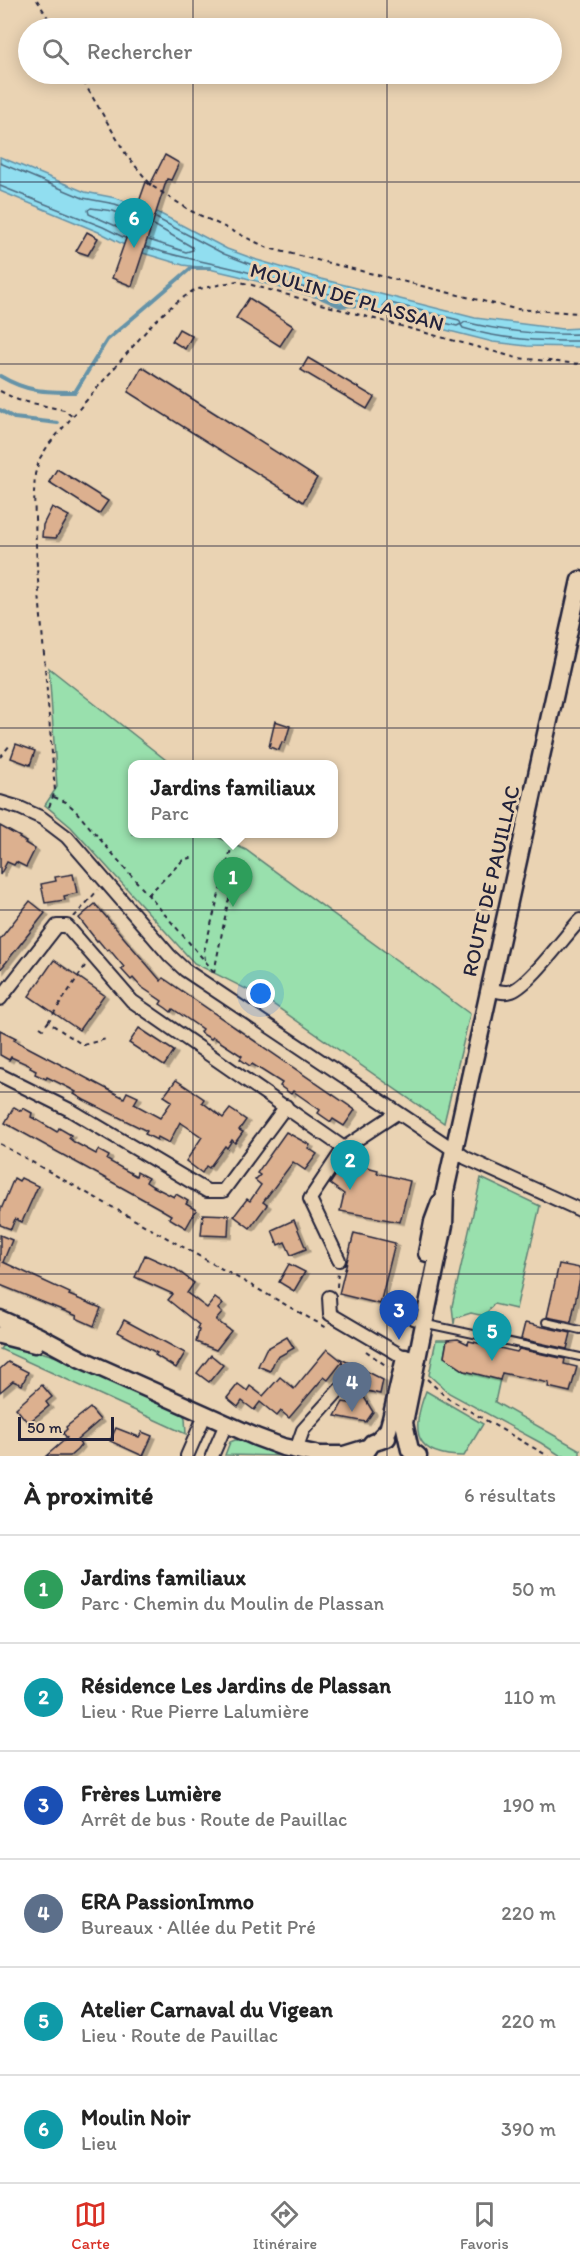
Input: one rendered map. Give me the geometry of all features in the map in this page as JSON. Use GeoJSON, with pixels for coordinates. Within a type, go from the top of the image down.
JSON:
{"type":"FeatureCollection","features":[{"type":"Feature","properties":{"kind":"main road","name":"ROUTE DE PAUILLAC"},"geometry":{"type":"LineString","coordinates":[[414,1454],[404,1423],[409,1366],[433,1222],[445,1191],[580,580]]}},
{"type":"Feature","properties":{"kind":"main road"},"geometry":{"type":"LineString","coordinates":[[0,1319],[81,1359],[256,1437],[323,1456],[344,1455],[396,1439],[414,1454]]}},
{"type":"Feature","properties":{"kind":"main road"},"geometry":{"type":"LineString","coordinates":[[0,1335],[81,1359]]}},
{"type":"Feature","properties":{"kind":"main road","name":"ROUTE DE PAUILLAC"},"geometry":{"type":"LineString","coordinates":[[369,1448],[388,1430],[409,1366]]}},
{"type":"Feature","properties":{"kind":"street"},"geometry":{"type":"LineString","coordinates":[[0,802],[42,818],[67,837],[177,964],[466,1158],[580,1210]]}},
{"type":"Feature","properties":{"kind":"street"},"geometry":{"type":"LineString","coordinates":[[489,989],[502,993],[513,991],[531,977],[580,920]]}},
{"type":"Feature","properties":{"kind":"street"},"geometry":{"type":"LineString","coordinates":[[0,999],[57,926],[67,926],[132,1001],[344,1148]]}},
{"type":"Feature","properties":{"kind":"street"},"geometry":{"type":"LineString","coordinates":[[0,1075],[72,1111],[207,1191],[223,1191],[286,1106]]}},
{"type":"Feature","properties":{"kind":"street"},"geometry":{"type":"LineString","coordinates":[[339,1260],[310,1199],[344,1148],[397,1113]]}},
{"type":"Feature","properties":{"kind":"street"},"geometry":{"type":"LineString","coordinates":[[334,1295],[330,1314],[409,1366]]}},
{"type":"Feature","properties":{"kind":"street"},"geometry":{"type":"LineString","coordinates":[[296,1450],[303,1430],[339,1390]]}},
{"type":"Feature","properties":{"kind":"street"},"geometry":{"type":"LineString","coordinates":[[187,1456],[205,1415]]}},
{"type":"Feature","properties":{"kind":"street"},"geometry":{"type":"LineString","coordinates":[[212,1456],[226,1424]]}},
{"type":"Feature","properties":{"kind":"lane"},"geometry":{"type":"LineString","coordinates":[[418,1322],[580,1357]]}},
{"type":"Feature","properties":{"kind":"lane"},"geometry":{"type":"LineString","coordinates":[[546,1322],[580,1330]]}},
{"type":"Feature","properties":{"kind":"path"},"geometry":{"type":"LineString","coordinates":[[37,0],[48,18]]}},
{"type":"Feature","properties":{"kind":"path"},"geometry":{"type":"LineString","coordinates":[[85,84],[126,156],[152,186],[190,211],[268,248],[515,309],[580,314]]}},
{"type":"Feature","properties":{"kind":"path","name":"MOULIN DE PLASSAN"},"geometry":{"type":"LineString","coordinates":[[54,797],[36,568],[35,484],[39,459],[49,444],[153,323],[174,304],[194,290],[237,281],[517,358],[580,364]]}},
{"type":"Feature","properties":{"kind":"path"},"geometry":{"type":"LineString","coordinates":[[0,391],[18,400],[64,410],[73,417]]}},
{"type":"Feature","properties":{"kind":"path"},"geometry":{"type":"LineString","coordinates":[[0,757],[11,744]]}},
{"type":"Feature","properties":{"kind":"path"},"geometry":{"type":"LineString","coordinates":[[42,818],[54,797],[66,802],[74,809],[214,973]]}},
{"type":"Feature","properties":{"kind":"path"},"geometry":{"type":"LineString","coordinates":[[206,963],[204,951],[234,838]]}},
{"type":"Feature","properties":{"kind":"path"},"geometry":{"type":"LineString","coordinates":[[148,895],[184,859],[192,858]]}},
{"type":"Feature","properties":{"kind":"path"},"geometry":{"type":"LineString","coordinates":[[212,987],[228,902],[238,880]]}},
{"type":"Feature","properties":{"kind":"path"},"geometry":{"type":"LineString","coordinates":[[67,926],[105,882]]}},
{"type":"Feature","properties":{"kind":"path"},"geometry":{"type":"LineString","coordinates":[[40,1027],[43,1029],[93,954]]}},
{"type":"Feature","properties":{"kind":"path"},"geometry":{"type":"LineString","coordinates":[[48,1022],[82,1045],[106,1039]]}},
{"type":"Feature","properties":{"kind":"path"},"geometry":{"type":"LineString","coordinates":[[0,1144],[328,1329]]}},
{"type":"Feature","properties":{"kind":"path"},"geometry":{"type":"LineString","coordinates":[[334,1295],[339,1260]]}},
{"type":"Feature","properties":{"kind":"path"},"geometry":{"type":"LineString","coordinates":[[365,1350],[383,1365],[409,1366],[429,1380],[447,1398],[548,1456]]}},
{"type":"Feature","properties":{"kind":"green space"},"geometry":{"type":"Polygon","coordinates":[[[49,668],[166,760],[128,760],[128,838],[220,838],[246,850],[470,1014],[444,1123],[264,998],[194,963],[71,827],[45,805],[57,787],[49,668]]]}},
{"type":"Feature","properties":{"kind":"green space"},"geometry":{"type":"Polygon","coordinates":[[[481,1178],[540,1206],[516,1309],[494,1304],[484,1316],[471,1313],[455,1318],[454,1324],[452,1306],[481,1178]]]}},
{"type":"Feature","properties":{"kind":"green space"},"geometry":{"type":"Polygon","coordinates":[[[436,1340],[447,1340],[444,1357],[466,1372],[468,1370],[500,1379],[495,1402],[580,1450],[580,1456],[561,1456],[449,1393],[429,1375],[436,1340]]]}},
{"type":"Feature","properties":{"kind":"green space"},"geometry":{"type":"Polygon","coordinates":[[[4,1344],[27,1348],[73,1363],[182,1412],[185,1418],[186,1434],[0,1349],[4,1344]]]}},
{"type":"Feature","properties":{"kind":"green space"},"geometry":{"type":"Polygon","coordinates":[[[426,1391],[483,1424],[464,1456],[435,1452],[420,1439],[418,1418],[426,1391]]]}},
{"type":"Feature","properties":{"kind":"green space"},"geometry":{"type":"Polygon","coordinates":[[[242,1440],[285,1456],[225,1455],[230,1442],[242,1440]]]}},
{"type":"Feature","properties":{"kind":"water"},"geometry":{"type":"Polygon","coordinates":[[[0,157],[85,192],[116,198],[155,211],[227,249],[321,279],[475,318],[562,329],[580,328],[580,347],[527,346],[493,342],[239,276],[183,265],[136,251],[101,233],[0,191],[0,157]]]}},
{"type":"Feature","properties":{"kind":"building"},"geometry":{"type":"Polygon","coordinates":[[[165,155],[179,163],[171,180],[167,179],[132,286],[112,278],[146,182],[150,185],[165,155]]]}},
{"type":"Feature","properties":{"kind":"building"},"geometry":{"type":"Polygon","coordinates":[[[87,232],[98,238],[88,255],[76,251],[87,232]]]}},
{"type":"Feature","properties":{"kind":"building"},"geometry":{"type":"Polygon","coordinates":[[[249,298],[293,326],[280,346],[236,318],[249,298]]]}},
{"type":"Feature","properties":{"kind":"building"},"geometry":{"type":"Polygon","coordinates":[[[179,329],[192,336],[185,349],[172,341],[179,329]]]}},
{"type":"Feature","properties":{"kind":"building"},"geometry":{"type":"Polygon","coordinates":[[[308,358],[374,397],[367,409],[301,370],[308,358]]]}},
{"type":"Feature","properties":{"kind":"building"},"geometry":{"type":"Polygon","coordinates":[[[142,367],[317,478],[303,502],[128,392],[142,367]]]}},
{"type":"Feature","properties":{"kind":"building"},"geometry":{"type":"Polygon","coordinates":[[[57,469],[108,501],[99,514],[49,482],[57,469]]]}},
{"type":"Feature","properties":{"kind":"building"},"geometry":{"type":"Polygon","coordinates":[[[52,507],[69,516],[56,538],[42,537],[43,525],[52,507]]]}},
{"type":"Feature","properties":{"kind":"building"},"geometry":{"type":"Polygon","coordinates":[[[275,721],[290,726],[285,743],[282,742],[279,750],[269,747],[275,721]]]}},
{"type":"Feature","properties":{"kind":"building"},"geometry":{"type":"Polygon","coordinates":[[[16,744],[35,751],[30,765],[11,758],[16,744]]]}},
{"type":"Feature","properties":{"kind":"building"},"geometry":{"type":"Polygon","coordinates":[[[0,826],[35,849],[26,867],[16,862],[14,865],[7,862],[0,875],[0,826]]]}},
{"type":"Feature","properties":{"kind":"building"},"geometry":{"type":"Polygon","coordinates":[[[73,874],[77,893],[64,896],[65,900],[45,903],[41,884],[56,881],[55,877],[73,874]]]}},
{"type":"Feature","properties":{"kind":"building"},"geometry":{"type":"Polygon","coordinates":[[[30,901],[45,913],[0,970],[0,939],[30,901]]]}},
{"type":"Feature","properties":{"kind":"building"},"geometry":{"type":"Polygon","coordinates":[[[95,904],[161,981],[163,978],[355,1110],[344,1126],[333,1119],[331,1122],[318,1113],[320,1110],[293,1091],[291,1094],[280,1086],[282,1083],[252,1064],[250,1066],[240,1059],[242,1056],[213,1037],[211,1039],[200,1032],[202,1029],[173,1009],[171,1012],[160,1004],[162,1001],[140,986],[133,978],[131,980],[121,969],[124,967],[109,949],[107,951],[97,941],[79,918],[95,904]]]}},
{"type":"Feature","properties":{"kind":"building"},"geometry":{"type":"Polygon","coordinates":[[[54,960],[104,995],[79,1030],[29,996],[54,960]]]}},
{"type":"Feature","properties":{"kind":"building"},"geometry":{"type":"Polygon","coordinates":[[[139,1028],[174,1051],[164,1066],[129,1043],[139,1028]]]}},
{"type":"Feature","properties":{"kind":"building"},"geometry":{"type":"Polygon","coordinates":[[[0,1030],[16,1038],[14,1040],[124,1098],[127,1092],[138,1097],[134,1104],[160,1118],[172,1101],[164,1096],[176,1080],[204,1099],[202,1102],[223,1118],[230,1109],[246,1120],[239,1130],[243,1132],[235,1143],[232,1140],[227,1148],[225,1146],[209,1168],[206,1166],[202,1173],[186,1161],[202,1137],[180,1122],[169,1143],[145,1134],[147,1131],[84,1100],[69,1088],[35,1074],[36,1071],[30,1068],[31,1066],[0,1055],[0,1030]]]}},
{"type":"Feature","properties":{"kind":"building"},"geometry":{"type":"Polygon","coordinates":[[[14,1107],[21,1111],[23,1108],[32,1113],[31,1117],[57,1132],[59,1128],[71,1135],[69,1138],[74,1142],[96,1154],[98,1150],[109,1156],[107,1160],[136,1176],[137,1172],[148,1178],[146,1182],[152,1186],[174,1197],[176,1194],[188,1201],[186,1204],[196,1210],[186,1228],[169,1218],[171,1215],[159,1208],[5,1123],[14,1107]]]}},
{"type":"Feature","properties":{"kind":"building"},"geometry":{"type":"Polygon","coordinates":[[[286,1132],[310,1145],[308,1148],[317,1154],[305,1170],[293,1162],[263,1202],[267,1205],[250,1228],[234,1216],[247,1199],[250,1201],[261,1185],[255,1180],[260,1175],[257,1173],[286,1132]]]}},
{"type":"Feature","properties":{"kind":"building"},"geometry":{"type":"Polygon","coordinates":[[[352,1163],[378,1170],[377,1173],[410,1181],[400,1222],[340,1211],[344,1194],[330,1184],[341,1167],[349,1175],[352,1163]]]}},
{"type":"Feature","properties":{"kind":"building"},"geometry":{"type":"Polygon","coordinates":[[[14,1178],[19,1181],[21,1178],[38,1186],[22,1222],[15,1219],[11,1229],[0,1225],[0,1212],[14,1178]]]}},
{"type":"Feature","properties":{"kind":"building"},"geometry":{"type":"Polygon","coordinates":[[[203,1214],[229,1215],[228,1236],[201,1235],[203,1214]]]}},
{"type":"Feature","properties":{"kind":"building"},"geometry":{"type":"Polygon","coordinates":[[[294,1220],[306,1249],[291,1255],[285,1242],[278,1245],[272,1230],[294,1220]]]}},
{"type":"Feature","properties":{"kind":"building"},"geometry":{"type":"Polygon","coordinates":[[[354,1233],[395,1243],[380,1304],[339,1294],[354,1233]]]}},
{"type":"Feature","properties":{"kind":"building"},"geometry":{"type":"Polygon","coordinates":[[[0,1235],[12,1240],[3,1262],[70,1293],[69,1295],[101,1308],[94,1326],[76,1318],[77,1316],[0,1285],[0,1235]]]}},
{"type":"Feature","properties":{"kind":"building"},"geometry":{"type":"Polygon","coordinates":[[[145,1255],[174,1268],[194,1283],[187,1293],[207,1308],[215,1298],[223,1304],[218,1309],[222,1313],[216,1320],[231,1331],[216,1350],[196,1342],[199,1325],[168,1300],[173,1294],[135,1277],[145,1255]]]}},
{"type":"Feature","properties":{"kind":"building"},"geometry":{"type":"Polygon","coordinates":[[[289,1264],[305,1272],[294,1291],[279,1282],[289,1264]]]}},
{"type":"Feature","properties":{"kind":"building"},"geometry":{"type":"Polygon","coordinates":[[[559,1264],[580,1268],[580,1279],[571,1322],[547,1317],[559,1264]]]}},
{"type":"Feature","properties":{"kind":"building"},"geometry":{"type":"Polygon","coordinates":[[[124,1320],[185,1353],[176,1368],[155,1355],[157,1353],[118,1332],[124,1320]]]}},
{"type":"Feature","properties":{"kind":"building"},"geometry":{"type":"Polygon","coordinates":[[[525,1323],[571,1333],[567,1349],[521,1339],[525,1323]]]}},
{"type":"Feature","properties":{"kind":"building"},"geometry":{"type":"Polygon","coordinates":[[[287,1337],[294,1348],[276,1358],[270,1371],[258,1366],[266,1349],[287,1337]]]}},
{"type":"Feature","properties":{"kind":"building"},"geometry":{"type":"Polygon","coordinates":[[[458,1339],[468,1344],[469,1341],[517,1352],[519,1349],[565,1359],[564,1364],[577,1367],[570,1392],[548,1387],[549,1383],[502,1373],[500,1380],[465,1371],[444,1357],[447,1340],[458,1339]]]}},
{"type":"Feature","properties":{"kind":"building"},"geometry":{"type":"Polygon","coordinates":[[[327,1349],[342,1361],[341,1359],[383,1380],[380,1394],[359,1389],[373,1412],[366,1422],[335,1416],[343,1402],[355,1404],[342,1362],[328,1380],[324,1377],[289,1418],[281,1411],[277,1416],[260,1402],[254,1410],[242,1401],[238,1407],[227,1398],[238,1384],[247,1391],[250,1386],[263,1396],[280,1377],[294,1389],[327,1349]]]}},
{"type":"Feature","properties":{"kind":"building"},"geometry":{"type":"Polygon","coordinates":[[[211,1355],[223,1365],[209,1382],[197,1373],[211,1355]]]}},
{"type":"Feature","properties":{"kind":"building"},"geometry":{"type":"Polygon","coordinates":[[[8,1362],[28,1372],[22,1385],[13,1381],[0,1392],[0,1369],[8,1362]]]}},
{"type":"Feature","properties":{"kind":"building"},"geometry":{"type":"Polygon","coordinates":[[[42,1385],[52,1397],[46,1402],[49,1406],[28,1423],[16,1408],[42,1385]]]}},
{"type":"Feature","properties":{"kind":"building"},"geometry":{"type":"Polygon","coordinates":[[[90,1408],[100,1420],[77,1440],[81,1445],[77,1450],[70,1456],[46,1456],[67,1438],[63,1433],[66,1427],[90,1408]]]}},
{"type":"Feature","properties":{"kind":"building"},"geometry":{"type":"Polygon","coordinates":[[[116,1428],[139,1437],[142,1432],[152,1436],[143,1456],[110,1441],[116,1428]]]}},
{"type":"Feature","properties":{"kind":"waterway"},"geometry":{"type":"LineString","coordinates":[[0,376],[36,390],[75,392],[107,340],[191,268],[210,268]]}},
{"type":"Feature","properties":{"kind":"waterway"},"geometry":{"type":"LineString","coordinates":[[322,298],[340,306],[354,305]]}},
{"type":"Feature","properties":{"kind":"waterway"},"geometry":{"type":"LineString","coordinates":[[0,410],[14,418],[58,423]]}},
{"type":"Feature","properties":{"kind":"place","name":"Moulin Noir"},"geometry":{"type":"Point","coordinates":[134,248]}},
{"type":"Feature","properties":{"kind":"place","name":"Jardins familiaux"},"geometry":{"type":"Point","coordinates":[233,907]}},
{"type":"Feature","properties":{"kind":"place","name":"Résidence Les Jardins de Plassan"},"geometry":{"type":"Point","coordinates":[350,1190]}},
{"type":"Feature","properties":{"kind":"place","name":"Frères Lumière"},"geometry":{"type":"Point","coordinates":[399,1340]}},
{"type":"Feature","properties":{"kind":"place","name":"Atelier Carnaval du Vigean"},"geometry":{"type":"Point","coordinates":[492,1361]}},
{"type":"Feature","properties":{"kind":"place","name":"ERA PassionImmo"},"geometry":{"type":"Point","coordinates":[352,1412]}}]}
